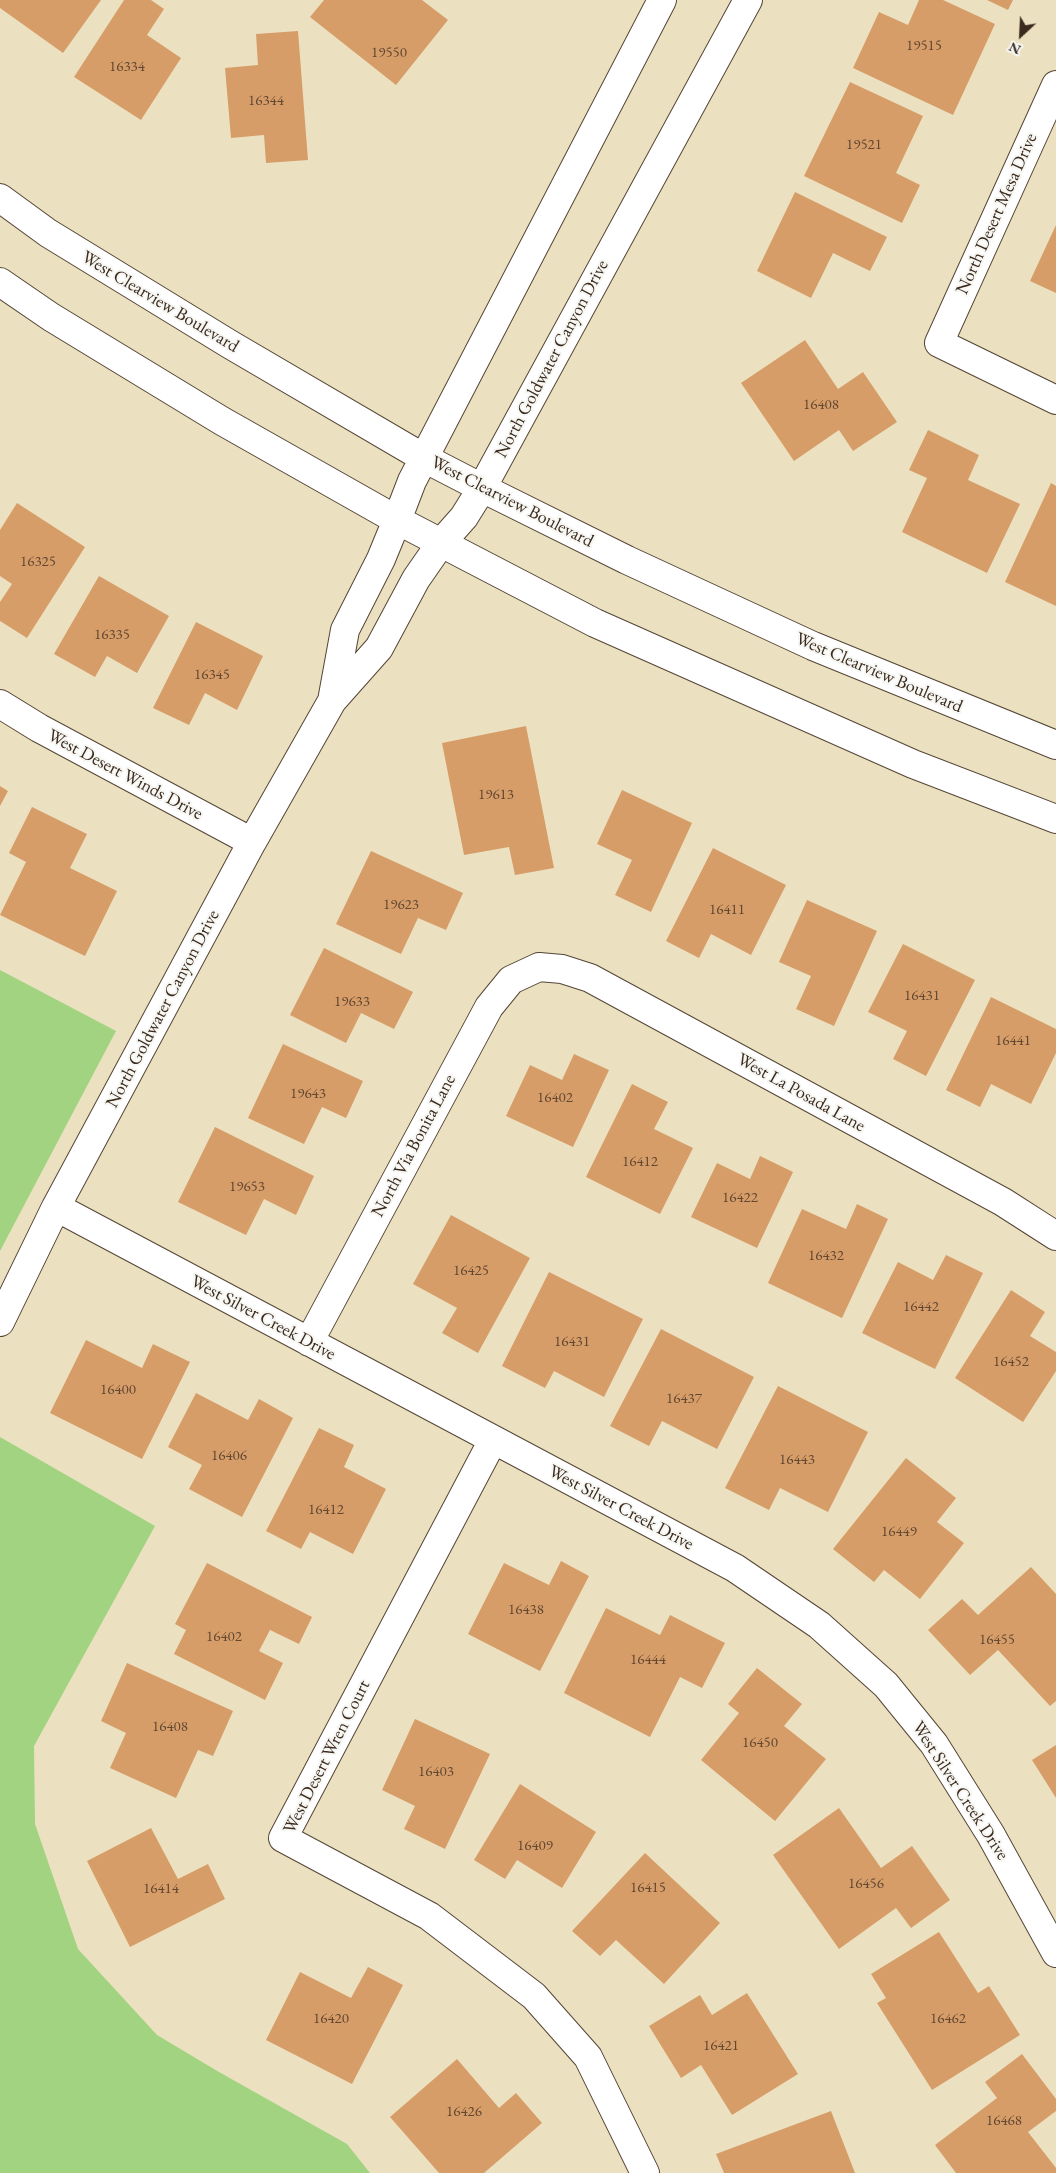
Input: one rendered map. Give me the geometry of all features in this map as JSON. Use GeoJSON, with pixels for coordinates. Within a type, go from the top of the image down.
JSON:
{"type":"FeatureCollection","features":[{"type":"Feature","properties":{"kind":"street","name":"North Goldwater Canyon Drive"},"geometry":{"type":"LineString","coordinates":[[332,701],[345,630],[380,559],[412,481],[662,0]]}},
{"type":"Feature","properties":{"kind":"street","name":"North Goldwater Canyon Drive"},"geometry":{"type":"LineString","coordinates":[[0,1322],[56,1207],[252,842],[332,701],[379,648],[416,579],[464,517],[482,488],[748,0]]}},
{"type":"Feature","properties":{"kind":"street","name":"North Desert Mesa Drive"},"geometry":{"type":"LineString","coordinates":[[1056,85],[939,343],[1056,400]]}},
{"type":"Feature","properties":{"kind":"street","name":"West Clearview Boulevard"},"geometry":{"type":"LineString","coordinates":[[0,198],[48,233],[150,296],[424,458],[627,560],[813,646],[1056,746]]}},
{"type":"Feature","properties":{"kind":"street"},"geometry":{"type":"LineString","coordinates":[[0,282],[51,317],[222,422],[397,520],[595,623],[913,764],[1056,819]]}},
{"type":"Feature","properties":{"kind":"street","name":"West Desert Winds Drive"},"geometry":{"type":"LineString","coordinates":[[0,704],[39,728],[252,842]]}},
{"type":"Feature","properties":{"kind":"street","name":"West La Posada Lane"},"geometry":{"type":"LineString","coordinates":[[539,967],[562,969],[590,978],[1003,1202],[1056,1236]]}},
{"type":"Feature","properties":{"kind":"street","name":"North Via Bonita Lane"},"geometry":{"type":"LineString","coordinates":[[309,1342],[489,1007],[511,980],[539,967]]}},
{"type":"Feature","properties":{"kind":"street","name":"West Silver Creek Drive"},"geometry":{"type":"LineString","coordinates":[[56,1207],[735,1568],[819,1625],[886,1685],[934,1744],[986,1826],[1056,1954]]}},
{"type":"Feature","properties":{"kind":"street","name":"West Desert Wren Court"},"geometry":{"type":"LineString","coordinates":[[492,1440],[284,1838],[428,1916],[534,1996],[588,2057],[645,2173]]}},
{"type":"Feature","properties":{"kind":"green space"},"geometry":{"type":"Polygon","coordinates":[[[0,970],[116,1031],[0,1251],[0,970]]]}},
{"type":"Feature","properties":{"kind":"green space"},"geometry":{"type":"Polygon","coordinates":[[[0,1437],[155,1526],[34,1746],[35,1824],[78,1949],[157,2035],[347,2144],[370,2173],[0,2173],[0,1437]]]}},
{"type":"Feature","properties":{"kind":"building"},"geometry":{"type":"Polygon","coordinates":[[[0,0],[101,0],[63,53],[0,8],[0,0]]]}},
{"type":"Feature","properties":{"kind":"building"},"geometry":{"type":"Polygon","coordinates":[[[124,0],[151,0],[164,9],[147,35],[181,58],[141,120],[74,77],[124,0]]]}},
{"type":"Feature","properties":{"kind":"building"},"geometry":{"type":"Polygon","coordinates":[[[324,0],[422,0],[448,20],[396,85],[310,17],[324,0]]]}},
{"type":"Feature","properties":{"kind":"building"},"geometry":{"type":"Polygon","coordinates":[[[919,0],[943,0],[995,24],[953,115],[853,68],[879,12],[908,25],[919,0]]]}},
{"type":"Feature","properties":{"kind":"building"},"geometry":{"type":"Polygon","coordinates":[[[987,0],[1013,0],[1008,10],[987,0]]]}},
{"type":"Feature","properties":{"kind":"building"},"geometry":{"type":"Polygon","coordinates":[[[298,31],[308,160],[266,163],[264,135],[231,138],[225,68],[258,65],[256,34],[298,31]]]}},
{"type":"Feature","properties":{"kind":"building"},"geometry":{"type":"Polygon","coordinates":[[[850,82],[923,116],[896,173],[920,185],[902,223],[804,176],[850,82]]]}},
{"type":"Feature","properties":{"kind":"building"},"geometry":{"type":"Polygon","coordinates":[[[795,192],[887,237],[870,271],[833,253],[811,298],[757,271],[795,192]]]}},
{"type":"Feature","properties":{"kind":"building"},"geometry":{"type":"Polygon","coordinates":[[[1056,225],[1056,293],[1030,281],[1056,225]]]}},
{"type":"Feature","properties":{"kind":"building"},"geometry":{"type":"Polygon","coordinates":[[[805,340],[838,389],[863,372],[897,422],[853,451],[839,430],[794,461],[741,383],[805,340]]]}},
{"type":"Feature","properties":{"kind":"building"},"geometry":{"type":"Polygon","coordinates":[[[928,430],[979,455],[968,480],[1020,504],[987,573],[902,532],[927,478],[909,470],[928,430]]]}},
{"type":"Feature","properties":{"kind":"building"},"geometry":{"type":"Polygon","coordinates":[[[1051,483],[1056,486],[1056,606],[1005,582],[1051,483]]]}},
{"type":"Feature","properties":{"kind":"building"},"geometry":{"type":"Polygon","coordinates":[[[17,503],[85,547],[27,638],[0,621],[0,602],[12,584],[0,576],[0,530],[17,503]]]}},
{"type":"Feature","properties":{"kind":"building"},"geometry":{"type":"Polygon","coordinates":[[[99,576],[169,616],[137,673],[107,656],[95,677],[54,654],[99,576]]]}},
{"type":"Feature","properties":{"kind":"building"},"geometry":{"type":"Polygon","coordinates":[[[196,622],[263,656],[237,710],[205,693],[189,725],[153,708],[196,622]]]}},
{"type":"Feature","properties":{"kind":"building"},"geometry":{"type":"Polygon","coordinates":[[[526,726],[554,868],[515,875],[509,847],[464,855],[442,743],[526,726]]]}},
{"type":"Feature","properties":{"kind":"building"},"geometry":{"type":"Polygon","coordinates":[[[0,786],[8,791],[0,806],[0,786]]]}},
{"type":"Feature","properties":{"kind":"building"},"geometry":{"type":"Polygon","coordinates":[[[622,790],[692,823],[651,912],[615,895],[632,860],[597,844],[622,790]]]}},
{"type":"Feature","properties":{"kind":"building"},"geometry":{"type":"Polygon","coordinates":[[[32,807],[87,834],[70,868],[117,891],[85,956],[0,915],[26,862],[9,853],[32,807]]]}},
{"type":"Feature","properties":{"kind":"building"},"geometry":{"type":"Polygon","coordinates":[[[713,848],[786,885],[751,955],[711,934],[699,958],[666,941],[713,848]]]}},
{"type":"Feature","properties":{"kind":"building"},"geometry":{"type":"Polygon","coordinates":[[[371,851],[463,893],[446,930],[418,918],[401,954],[336,924],[371,851]]]}},
{"type":"Feature","properties":{"kind":"building"},"geometry":{"type":"Polygon","coordinates":[[[807,900],[877,931],[834,1026],[796,1009],[811,976],[779,962],[807,900]]]}},
{"type":"Feature","properties":{"kind":"building"},"geometry":{"type":"Polygon","coordinates":[[[903,944],[975,980],[926,1076],[893,1059],[907,1031],[868,1012],[903,944]]]}},
{"type":"Feature","properties":{"kind":"building"},"geometry":{"type":"Polygon","coordinates":[[[324,948],[413,992],[394,1029],[361,1013],[346,1043],[290,1015],[324,948]]]}},
{"type":"Feature","properties":{"kind":"building"},"geometry":{"type":"Polygon","coordinates":[[[991,997],[1056,1029],[1056,1053],[1031,1104],[991,1084],[980,1107],[946,1090],[991,997]]]}},
{"type":"Feature","properties":{"kind":"building"},"geometry":{"type":"Polygon","coordinates":[[[283,1044],[363,1081],[346,1118],[322,1107],[304,1144],[248,1118],[283,1044]]]}},
{"type":"Feature","properties":{"kind":"building"},"geometry":{"type":"Polygon","coordinates":[[[574,1054],[609,1070],[573,1147],[506,1116],[530,1065],[562,1080],[574,1054]]]}},
{"type":"Feature","properties":{"kind":"building"},"geometry":{"type":"Polygon","coordinates":[[[632,1084],[668,1102],[654,1129],[693,1148],[660,1214],[586,1177],[632,1084]]]}},
{"type":"Feature","properties":{"kind":"building"},"geometry":{"type":"Polygon","coordinates":[[[215,1127],[314,1176],[296,1215],[264,1199],[246,1235],[178,1202],[215,1127]]]}},
{"type":"Feature","properties":{"kind":"building"},"geometry":{"type":"Polygon","coordinates":[[[760,1156],[793,1172],[757,1248],[691,1217],[717,1163],[750,1179],[760,1156]]]}},
{"type":"Feature","properties":{"kind":"building"},"geometry":{"type":"Polygon","coordinates":[[[857,1204],[888,1219],[842,1318],[768,1283],[802,1209],[846,1229],[857,1204]]]}},
{"type":"Feature","properties":{"kind":"building"},"geometry":{"type":"Polygon","coordinates":[[[451,1215],[530,1258],[478,1353],[442,1333],[457,1308],[413,1284],[451,1215]]]}},
{"type":"Feature","properties":{"kind":"building"},"geometry":{"type":"Polygon","coordinates":[[[946,1255],[983,1273],[935,1369],[862,1333],[898,1262],[933,1280],[946,1255]]]}},
{"type":"Feature","properties":{"kind":"building"},"geometry":{"type":"Polygon","coordinates":[[[549,1272],[643,1319],[604,1397],[554,1371],[545,1388],[502,1366],[549,1272]]]}},
{"type":"Feature","properties":{"kind":"building"},"geometry":{"type":"Polygon","coordinates":[[[1011,1290],[1045,1312],[1030,1336],[1056,1352],[1056,1371],[1023,1422],[955,1378],[1011,1290]]]}},
{"type":"Feature","properties":{"kind":"building"},"geometry":{"type":"Polygon","coordinates":[[[661,1329],[754,1377],[717,1449],[662,1421],[649,1446],[610,1426],[661,1329]]]}},
{"type":"Feature","properties":{"kind":"building"},"geometry":{"type":"Polygon","coordinates":[[[86,1340],[142,1368],[153,1344],[190,1362],[142,1459],[50,1413],[86,1340]]]}},
{"type":"Feature","properties":{"kind":"building"},"geometry":{"type":"Polygon","coordinates":[[[778,1386],[868,1432],[828,1512],[780,1488],[769,1510],[725,1488],[778,1386]]]}},
{"type":"Feature","properties":{"kind":"building"},"geometry":{"type":"Polygon","coordinates":[[[196,1393],[248,1420],[259,1399],[293,1418],[242,1517],[189,1489],[202,1465],[168,1447],[196,1393]]]}},
{"type":"Feature","properties":{"kind":"building"},"geometry":{"type":"Polygon","coordinates":[[[319,1428],[354,1445],[344,1467],[386,1489],[353,1554],[310,1532],[301,1549],[266,1531],[319,1428]]]}},
{"type":"Feature","properties":{"kind":"building"},"geometry":{"type":"Polygon","coordinates":[[[906,1458],[956,1498],[937,1522],[964,1543],[920,1599],[884,1570],[874,1582],[833,1549],[906,1458]]]}},
{"type":"Feature","properties":{"kind":"building"},"geometry":{"type":"Polygon","coordinates":[[[561,1561],[589,1576],[540,1671],[468,1634],[504,1563],[549,1585],[561,1561]]]}},
{"type":"Feature","properties":{"kind":"building"},"geometry":{"type":"Polygon","coordinates":[[[207,1563],[312,1617],[299,1644],[270,1630],[259,1651],[283,1663],[265,1700],[174,1654],[186,1630],[175,1624],[207,1563]]]}},
{"type":"Feature","properties":{"kind":"building"},"geometry":{"type":"Polygon","coordinates":[[[1031,1567],[1056,1594],[1056,1701],[1050,1706],[998,1650],[970,1675],[928,1630],[962,1599],[978,1615],[1031,1567]]]}},
{"type":"Feature","properties":{"kind":"building"},"geometry":{"type":"Polygon","coordinates":[[[606,1608],[660,1635],[670,1615],[725,1643],[702,1688],[680,1677],[650,1737],[564,1693],[606,1608]]]}},
{"type":"Feature","properties":{"kind":"building"},"geometry":{"type":"Polygon","coordinates":[[[127,1663],[233,1711],[213,1756],[198,1750],[176,1798],[110,1768],[126,1733],[101,1721],[127,1663]]]}},
{"type":"Feature","properties":{"kind":"building"},"geometry":{"type":"Polygon","coordinates":[[[757,1668],[802,1704],[784,1726],[826,1759],[775,1821],[701,1760],[739,1713],[728,1704],[757,1668]]]}},
{"type":"Feature","properties":{"kind":"building"},"geometry":{"type":"Polygon","coordinates":[[[415,1719],[490,1754],[445,1849],[404,1829],[415,1806],[382,1790],[415,1719]]]}},
{"type":"Feature","properties":{"kind":"building"},"geometry":{"type":"Polygon","coordinates":[[[1056,1745],[1056,1798],[1032,1760],[1056,1745]]]}},
{"type":"Feature","properties":{"kind":"building"},"geometry":{"type":"Polygon","coordinates":[[[520,1784],[596,1832],[562,1888],[517,1860],[505,1879],[474,1860],[520,1784]]]}},
{"type":"Feature","properties":{"kind":"building"},"geometry":{"type":"Polygon","coordinates":[[[839,1808],[881,1868],[912,1846],[950,1900],[911,1928],[896,1908],[839,1949],[773,1855],[839,1808]]]}},
{"type":"Feature","properties":{"kind":"building"},"geometry":{"type":"Polygon","coordinates":[[[151,1828],[178,1879],[208,1864],[225,1899],[130,1947],[87,1861],[151,1828]]]}},
{"type":"Feature","properties":{"kind":"building"},"geometry":{"type":"Polygon","coordinates":[[[645,1853],[720,1923],[664,1984],[616,1940],[600,1956],[572,1931],[645,1853]]]}},
{"type":"Feature","properties":{"kind":"building"},"geometry":{"type":"Polygon","coordinates":[[[939,1932],[978,1993],[989,1986],[1020,2035],[932,2090],[877,2003],[886,1998],[871,1974],[939,1932]]]}},
{"type":"Feature","properties":{"kind":"building"},"geometry":{"type":"Polygon","coordinates":[[[368,1967],[403,1985],[352,2084],[266,2040],[300,1972],[351,1998],[368,1967]]]}},
{"type":"Feature","properties":{"kind":"building"},"geometry":{"type":"Polygon","coordinates":[[[747,1993],[798,2074],[732,2115],[701,2065],[681,2078],[649,2026],[700,1995],[712,2015],[747,1993]]]}},
{"type":"Feature","properties":{"kind":"building"},"geometry":{"type":"Polygon","coordinates":[[[1022,2054],[1056,2099],[1056,2111],[1028,2132],[1056,2168],[1056,2173],[956,2173],[935,2145],[997,2098],[985,2082],[1022,2054]]]}},
{"type":"Feature","properties":{"kind":"building"},"geometry":{"type":"Polygon","coordinates":[[[457,2059],[499,2108],[516,2093],[542,2123],[484,2173],[439,2173],[390,2117],[457,2059]]]}},
{"type":"Feature","properties":{"kind":"building"},"geometry":{"type":"Polygon","coordinates":[[[831,2111],[855,2173],[724,2173],[716,2154],[831,2111]]]}}]}
